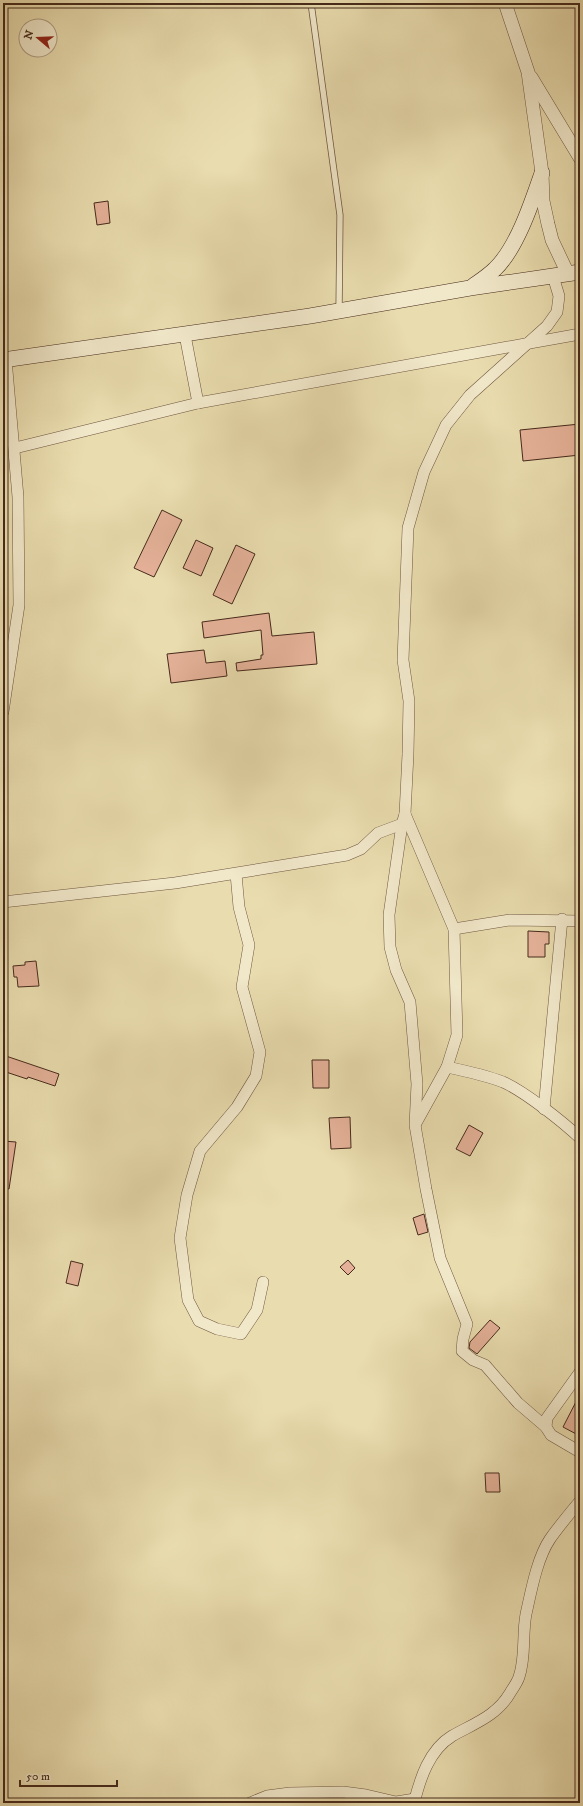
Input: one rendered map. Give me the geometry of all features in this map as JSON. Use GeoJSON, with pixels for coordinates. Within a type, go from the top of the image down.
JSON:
{"type":"FeatureCollection","features":[{"type":"Feature","properties":{"kind":"main road"},"geometry":{"type":"LineString","coordinates":[[470,288],[495,269],[506,254],[524,223],[542,173]]}},
{"type":"Feature","properties":{"kind":"main road"},"geometry":{"type":"LineString","coordinates":[[4,360],[185,335],[339,311],[470,288],[574,273]]}},
{"type":"Feature","properties":{"kind":"street"},"geometry":{"type":"LineString","coordinates":[[505,3],[528,72],[542,173],[543,201],[552,240],[574,273]]}},
{"type":"Feature","properties":{"kind":"street"},"geometry":{"type":"LineString","coordinates":[[528,72],[580,158]]}},
{"type":"Feature","properties":{"kind":"street"},"geometry":{"type":"LineString","coordinates":[[553,276],[558,296],[557,312],[547,326],[470,395],[446,425],[424,472],[408,528],[403,660],[409,701],[404,819],[389,915],[390,947],[396,970],[410,1002],[417,1084],[415,1125],[426,1189],[440,1258],[467,1324],[462,1339],[462,1350],[473,1360],[485,1365],[518,1403],[546,1427],[551,1436],[580,1452]]}},
{"type":"Feature","properties":{"kind":"street"},"geometry":{"type":"LineString","coordinates":[[15,448],[198,403],[580,334]]}},
{"type":"Feature","properties":{"kind":"street"},"geometry":{"type":"LineString","coordinates":[[185,335],[198,403]]}},
{"type":"Feature","properties":{"kind":"street"},"geometry":{"type":"LineString","coordinates":[[3,712],[19,605],[18,497],[15,448],[4,360]]}},
{"type":"Feature","properties":{"kind":"street"},"geometry":{"type":"LineString","coordinates":[[3,902],[175,883],[347,855],[360,849],[378,833],[404,819]]}},
{"type":"Feature","properties":{"kind":"street"},"geometry":{"type":"LineString","coordinates":[[404,819],[454,929],[457,1035],[447,1067],[415,1125]]}},
{"type":"Feature","properties":{"kind":"street"},"geometry":{"type":"LineString","coordinates":[[236,874],[239,907],[249,945],[242,987],[260,1052],[256,1076],[237,1106],[200,1151],[187,1196],[180,1238],[188,1300],[199,1320],[217,1329],[241,1334],[257,1310],[263,1282]]}},
{"type":"Feature","properties":{"kind":"street"},"geometry":{"type":"LineString","coordinates":[[454,929],[510,920],[580,921]]}},
{"type":"Feature","properties":{"kind":"street"},"geometry":{"type":"LineString","coordinates":[[544,1109],[562,920]]}},
{"type":"Feature","properties":{"kind":"street"},"geometry":{"type":"LineString","coordinates":[[447,1067],[480,1074],[504,1082],[518,1090],[544,1109],[580,1138]]}},
{"type":"Feature","properties":{"kind":"street"},"geometry":{"type":"LineString","coordinates":[[546,1427],[547,1418],[580,1372]]}},
{"type":"Feature","properties":{"kind":"street"},"geometry":{"type":"LineString","coordinates":[[257,1802],[267,1796],[290,1793],[343,1792],[366,1795],[396,1802],[415,1801],[422,1776],[434,1753],[451,1737],[474,1725],[495,1711],[509,1696],[519,1677],[526,1615],[542,1555],[549,1540],[580,1501]]}},
{"type":"Feature","properties":{"kind":"lane"},"geometry":{"type":"LineString","coordinates":[[311,3],[340,215],[339,311]]}},
{"type":"Feature","properties":{"kind":"building"},"geometry":{"type":"Polygon","coordinates":[[[108,201],[110,223],[97,225],[94,203],[108,201]]]}},
{"type":"Feature","properties":{"kind":"building"},"geometry":{"type":"Polygon","coordinates":[[[580,424],[580,455],[523,461],[520,430],[580,424]]]}},
{"type":"Feature","properties":{"kind":"building"},"geometry":{"type":"Polygon","coordinates":[[[162,510],[182,520],[154,577],[134,568],[162,510]]]}},
{"type":"Feature","properties":{"kind":"building"},"geometry":{"type":"Polygon","coordinates":[[[196,540],[213,548],[201,576],[183,568],[196,540]]]}},
{"type":"Feature","properties":{"kind":"building"},"geometry":{"type":"Polygon","coordinates":[[[236,545],[255,554],[232,604],[213,595],[236,545]]]}},
{"type":"Feature","properties":{"kind":"building"},"geometry":{"type":"Polygon","coordinates":[[[269,613],[272,636],[314,632],[317,664],[237,671],[236,663],[261,659],[261,655],[263,655],[261,630],[204,638],[202,622],[269,613]]]}},
{"type":"Feature","properties":{"kind":"building"},"geometry":{"type":"Polygon","coordinates":[[[204,650],[206,663],[225,661],[227,676],[171,683],[167,654],[204,650]]]}},
{"type":"Feature","properties":{"kind":"building"},"geometry":{"type":"Polygon","coordinates":[[[528,931],[549,932],[549,944],[545,944],[545,957],[528,957],[528,931]]]}},
{"type":"Feature","properties":{"kind":"building"},"geometry":{"type":"Polygon","coordinates":[[[36,961],[39,986],[18,987],[17,977],[14,977],[13,966],[25,965],[25,962],[36,961]]]}},
{"type":"Feature","properties":{"kind":"building"},"geometry":{"type":"Polygon","coordinates":[[[3,1055],[59,1074],[55,1086],[3,1071],[3,1055]]]}},
{"type":"Feature","properties":{"kind":"building"},"geometry":{"type":"Polygon","coordinates":[[[312,1060],[329,1060],[329,1088],[313,1088],[312,1060]]]}},
{"type":"Feature","properties":{"kind":"building"},"geometry":{"type":"Polygon","coordinates":[[[350,1117],[351,1148],[331,1149],[329,1118],[350,1117]]]}},
{"type":"Feature","properties":{"kind":"building"},"geometry":{"type":"Polygon","coordinates":[[[469,1125],[483,1133],[470,1156],[456,1149],[469,1125]]]}},
{"type":"Feature","properties":{"kind":"building"},"geometry":{"type":"Polygon","coordinates":[[[3,1141],[16,1142],[9,1189],[3,1188],[3,1141]]]}},
{"type":"Feature","properties":{"kind":"building"},"geometry":{"type":"Polygon","coordinates":[[[424,1214],[428,1232],[418,1235],[413,1218],[424,1214]]]}},
{"type":"Feature","properties":{"kind":"building"},"geometry":{"type":"Polygon","coordinates":[[[348,1260],[355,1268],[348,1275],[340,1267],[348,1260]]]}},
{"type":"Feature","properties":{"kind":"building"},"geometry":{"type":"Polygon","coordinates":[[[71,1261],[83,1264],[78,1286],[66,1283],[71,1261]]]}},
{"type":"Feature","properties":{"kind":"building"},"geometry":{"type":"Polygon","coordinates":[[[490,1320],[500,1328],[477,1354],[469,1348],[470,1342],[490,1320]]]}},
{"type":"Feature","properties":{"kind":"building"},"geometry":{"type":"Polygon","coordinates":[[[580,1394],[580,1436],[563,1427],[580,1394]]]}},
{"type":"Feature","properties":{"kind":"building"},"geometry":{"type":"Polygon","coordinates":[[[485,1473],[499,1473],[500,1492],[486,1492],[485,1473]]]}}]}
